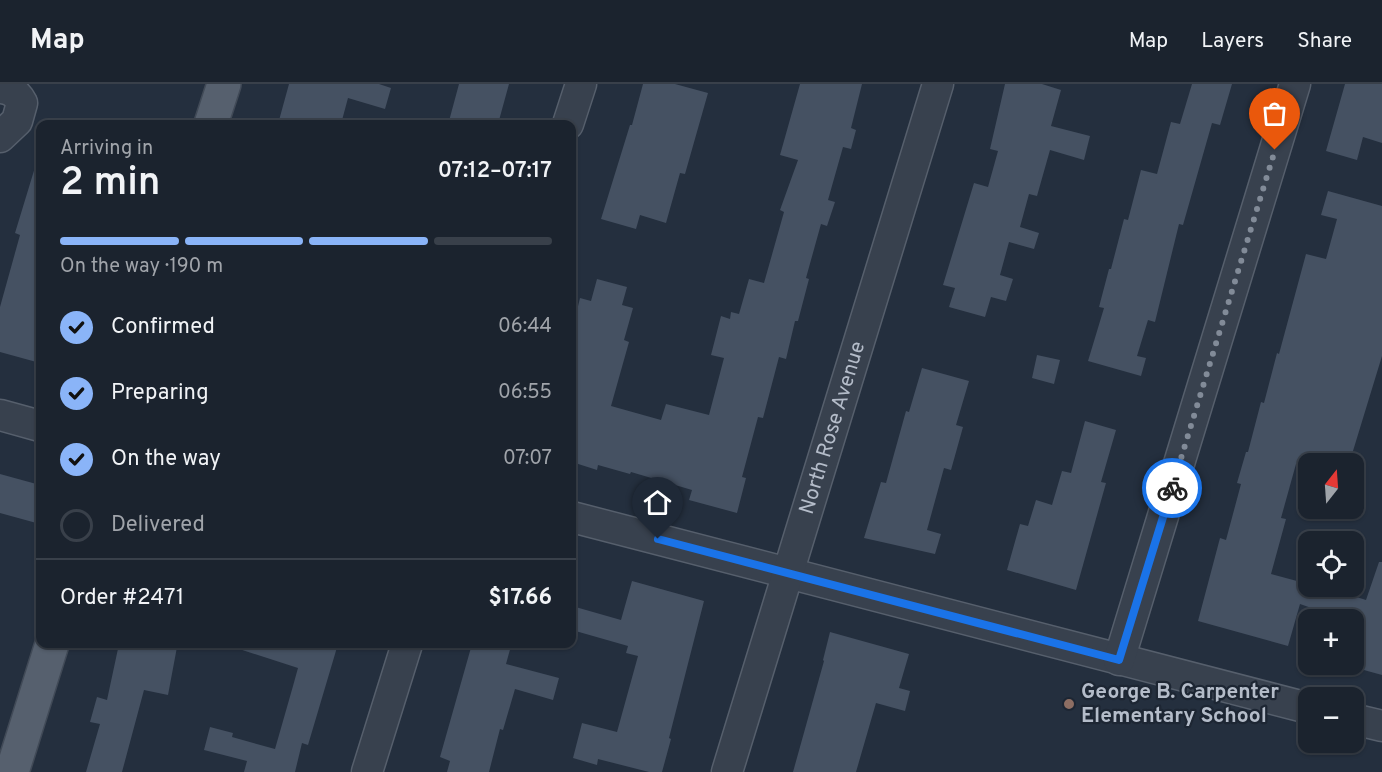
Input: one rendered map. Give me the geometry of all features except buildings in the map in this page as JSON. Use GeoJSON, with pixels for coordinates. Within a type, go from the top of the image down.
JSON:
{"type":"FeatureCollection","features":[{"type":"Feature","properties":{"kind":"main road"},"geometry":{"type":"LineString","coordinates":[[212,120],[224,84]]}},
{"type":"Feature","properties":{"kind":"main road"},"geometry":{"type":"LineString","coordinates":[[12,772],[51,648]]}},
{"type":"Feature","properties":{"kind":"street"},"geometry":{"type":"LineString","coordinates":[[569,120],[581,84]]}},
{"type":"Feature","properties":{"kind":"street","name":"North Rose Avenue"},"geometry":{"type":"LineString","coordinates":[[727,772],[938,84]]}},
{"type":"Feature","properties":{"kind":"street"},"geometry":{"type":"LineString","coordinates":[[1119,660],[1295,84]]}},
{"type":"Feature","properties":{"kind":"street"},"geometry":{"type":"LineString","coordinates":[[0,88],[8,89],[18,95],[22,103],[17,121],[0,137]]}},
{"type":"Feature","properties":{"kind":"street"},"geometry":{"type":"LineString","coordinates":[[0,415],[36,425]]}},
{"type":"Feature","properties":{"kind":"street"},"geometry":{"type":"LineString","coordinates":[[576,518],[1298,705]]}},
{"type":"Feature","properties":{"kind":"street"},"geometry":{"type":"LineString","coordinates":[[368,772],[406,648]]}},
{"type":"Feature","properties":{"kind":"street"},"geometry":{"type":"LineString","coordinates":[[1364,722],[1382,726]]}},
{"type":"Feature","properties":{"kind":"way so far"},"geometry":{"type":"LineString","coordinates":[[1172,488],[1275,150]]}},
{"type":"Feature","properties":{"kind":"place","name":"George B. Carpenter Elementary School"},"geometry":{"type":"Point","coordinates":[1069,704]}},
{"type":"Feature","properties":{"kind":"route"},"geometry":{"type":"LineString","coordinates":[[658,539],[1119,660],[1172,488]]}}]}
